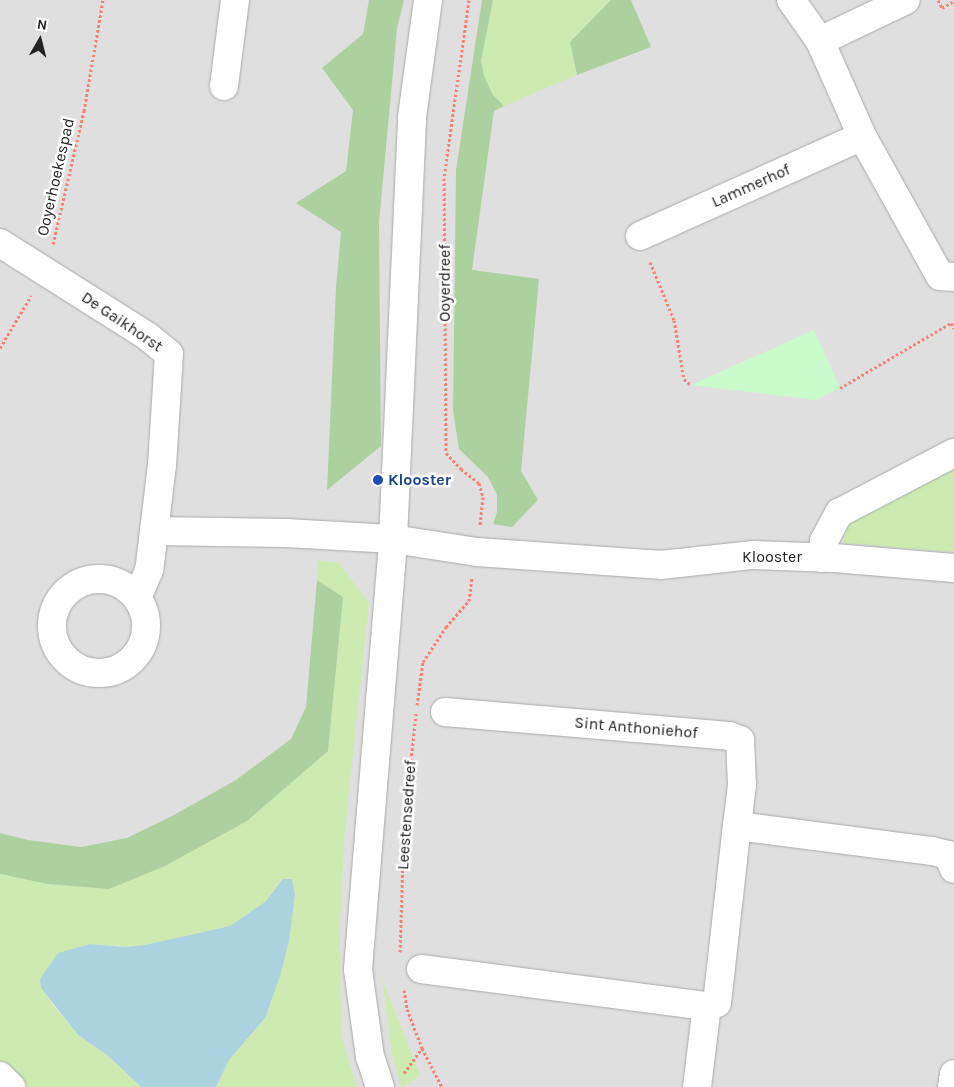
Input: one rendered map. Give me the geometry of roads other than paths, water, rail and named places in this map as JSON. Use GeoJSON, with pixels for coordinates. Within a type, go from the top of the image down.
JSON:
{"type":"FeatureCollection","features":[{"type":"Feature","properties":{"kind":"street"},"geometry":{"type":"LineString","coordinates":[[224,86],[235,0]]}},
{"type":"Feature","properties":{"kind":"street"},"geometry":{"type":"LineString","coordinates":[[391,1081],[370,1057],[358,969],[393,539],[412,117],[428,0]]}},
{"type":"Feature","properties":{"kind":"street"},"geometry":{"type":"LineString","coordinates":[[791,0],[820,41],[862,136],[940,276],[954,277]]}},
{"type":"Feature","properties":{"kind":"street"},"geometry":{"type":"LineString","coordinates":[[820,41],[906,0]]}},
{"type":"Feature","properties":{"kind":"street","name":"Lammerhof"},"geometry":{"type":"LineString","coordinates":[[640,236],[862,136]]}},
{"type":"Feature","properties":{"kind":"street","name":"De Gaikhorst"},"geometry":{"type":"LineString","coordinates":[[0,243],[148,336],[169,354],[162,465],[149,570],[137,598]]}},
{"type":"Feature","properties":{"kind":"street","name":"Klooster"},"geometry":{"type":"LineString","coordinates":[[822,558],[824,541],[839,513],[954,452]]}},
{"type":"Feature","properties":{"kind":"street"},"geometry":{"type":"LineString","coordinates":[[154,531],[286,533],[393,539]]}},
{"type":"Feature","properties":{"kind":"street","name":"Klooster"},"geometry":{"type":"LineString","coordinates":[[393,539],[477,552],[661,565],[753,555],[954,568]]}},
{"type":"Feature","properties":{"kind":"street","name":"Sint Anthoniehof"},"geometry":{"type":"LineString","coordinates":[[445,712],[729,736],[740,740],[742,785],[717,1003],[707,1006],[698,1087]]}},
{"type":"Feature","properties":{"kind":"street"},"geometry":{"type":"LineString","coordinates":[[737,826],[932,851],[948,855],[954,869]]}},
{"type":"Feature","properties":{"kind":"street"},"geometry":{"type":"LineString","coordinates":[[408,969],[707,1006]]}},
{"type":"Feature","properties":{"kind":"street"},"geometry":{"type":"LineString","coordinates":[[952,1087],[954,1074]]}},
{"type":"Feature","properties":{"kind":"street"},"geometry":{"type":"LineString","coordinates":[[0,1076],[11,1087]]}},
{"type":"Feature","properties":{"kind":"water"},"geometry":{"type":"Polygon","coordinates":[[[283,879],[292,879],[295,895],[289,941],[280,976],[265,1018],[229,1060],[216,1087],[141,1087],[107,1055],[78,1035],[41,988],[40,979],[58,953],[90,944],[126,947],[145,945],[230,926],[265,902],[283,879]]]}},
{"type":"Feature","properties":{"kind":"place","name":"Klooster"},"geometry":{"type":"Point","coordinates":[378,480]}}]}
